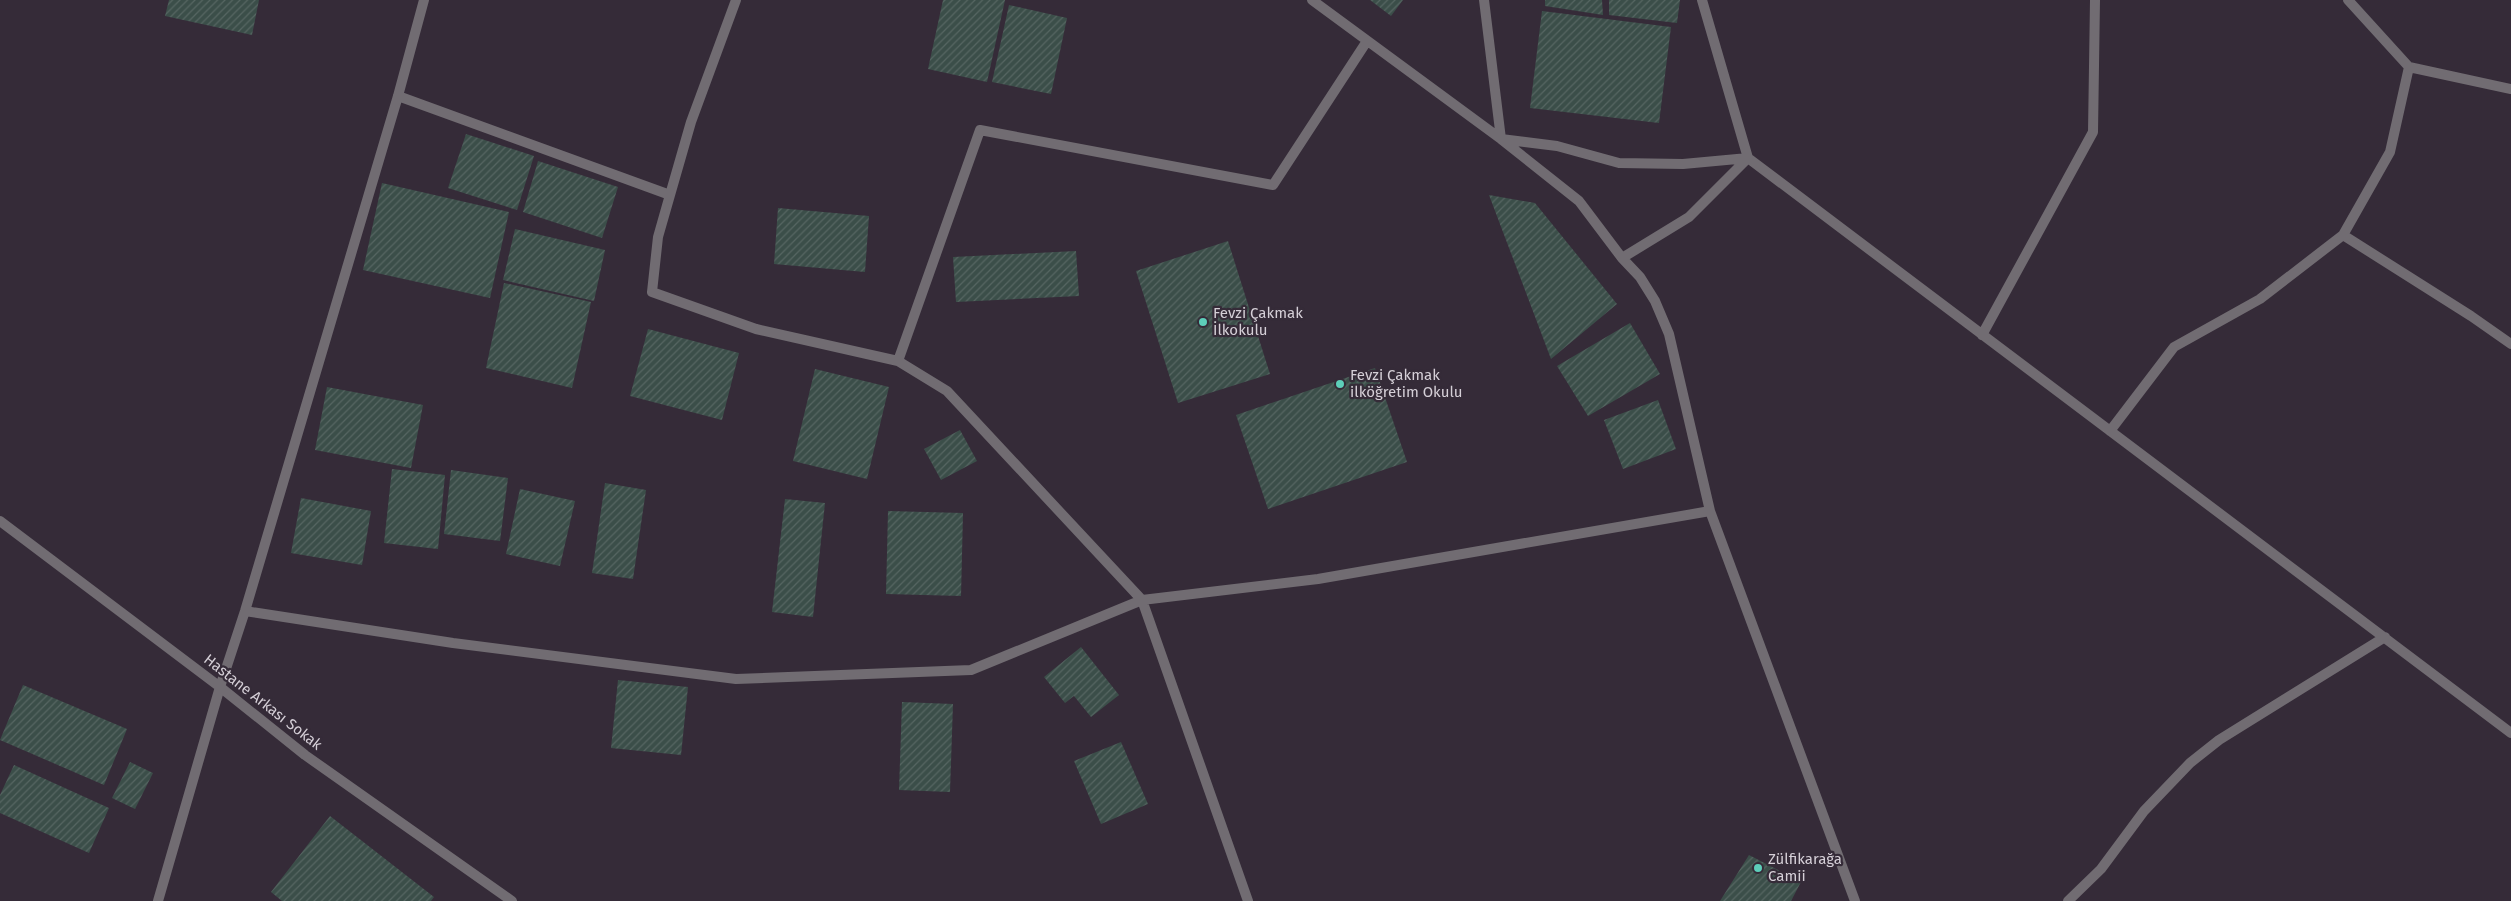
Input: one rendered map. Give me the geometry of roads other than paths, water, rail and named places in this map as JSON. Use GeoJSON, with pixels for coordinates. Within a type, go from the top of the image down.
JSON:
{"type":"FeatureCollection","features":[{"type":"Feature","properties":{"kind":"street"},"geometry":{"type":"LineString","coordinates":[[158,901],[220,687],[245,612],[398,96],[424,0]]}},
{"type":"Feature","properties":{"kind":"street"},"geometry":{"type":"LineString","coordinates":[[736,0],[691,122],[658,237],[652,292],[756,329],[898,361],[947,391],[1142,600],[1248,901]]}},
{"type":"Feature","properties":{"kind":"street"},"geometry":{"type":"LineString","coordinates":[[1312,0],[1501,139],[1579,201],[1622,258],[1640,277],[1655,301],[1669,334],[1710,511],[1854,901]]}},
{"type":"Feature","properties":{"kind":"street"},"geometry":{"type":"LineString","coordinates":[[1484,0],[1501,139]]}},
{"type":"Feature","properties":{"kind":"street"},"geometry":{"type":"LineString","coordinates":[[1702,0],[1748,158],[2511,733]]}},
{"type":"Feature","properties":{"kind":"street"},"geometry":{"type":"LineString","coordinates":[[1982,335],[2093,132],[2095,0]]}},
{"type":"Feature","properties":{"kind":"street"},"geometry":{"type":"LineString","coordinates":[[2348,0],[2409,67],[2511,89]]}},
{"type":"Feature","properties":{"kind":"street"},"geometry":{"type":"LineString","coordinates":[[898,361],[980,130],[1273,185],[1367,41]]}},
{"type":"Feature","properties":{"kind":"street"},"geometry":{"type":"LineString","coordinates":[[2110,431],[2174,347],[2260,299],[2343,235],[2390,152],[2409,67]]}},
{"type":"Feature","properties":{"kind":"street"},"geometry":{"type":"LineString","coordinates":[[398,96],[670,195]]}},
{"type":"Feature","properties":{"kind":"street"},"geometry":{"type":"LineString","coordinates":[[1501,139],[1557,146],[1618,163],[1683,164],[1748,158]]}},
{"type":"Feature","properties":{"kind":"street"},"geometry":{"type":"LineString","coordinates":[[1622,258],[1689,217],[1748,158]]}},
{"type":"Feature","properties":{"kind":"street"},"geometry":{"type":"LineString","coordinates":[[2343,235],[2471,316],[2511,344]]}},
{"type":"Feature","properties":{"kind":"street"},"geometry":{"type":"LineString","coordinates":[[245,612],[453,643],[736,680],[971,670],[1142,600],[1318,579],[1710,511]]}},
{"type":"Feature","properties":{"kind":"street","name":"Hastane Arkası Sokak"},"geometry":{"type":"LineString","coordinates":[[0,522],[220,687],[305,755],[512,901]]}},
{"type":"Feature","properties":{"kind":"street"},"geometry":{"type":"LineString","coordinates":[[2068,901],[2101,869],[2144,811],[2190,763],[2219,740],[2384,637]]}},
{"type":"Feature","properties":{"kind":"place","name":"Fevzi Çakmak İlkokulu"},"geometry":{"type":"Point","coordinates":[1203,322]}},
{"type":"Feature","properties":{"kind":"place","name":"Fevzi Çakmak ilköğretim Okulu"},"geometry":{"type":"Point","coordinates":[1340,384]}},
{"type":"Feature","properties":{"kind":"place","name":"Zülfikarağa Camii"},"geometry":{"type":"Point","coordinates":[1758,868]}}]}
